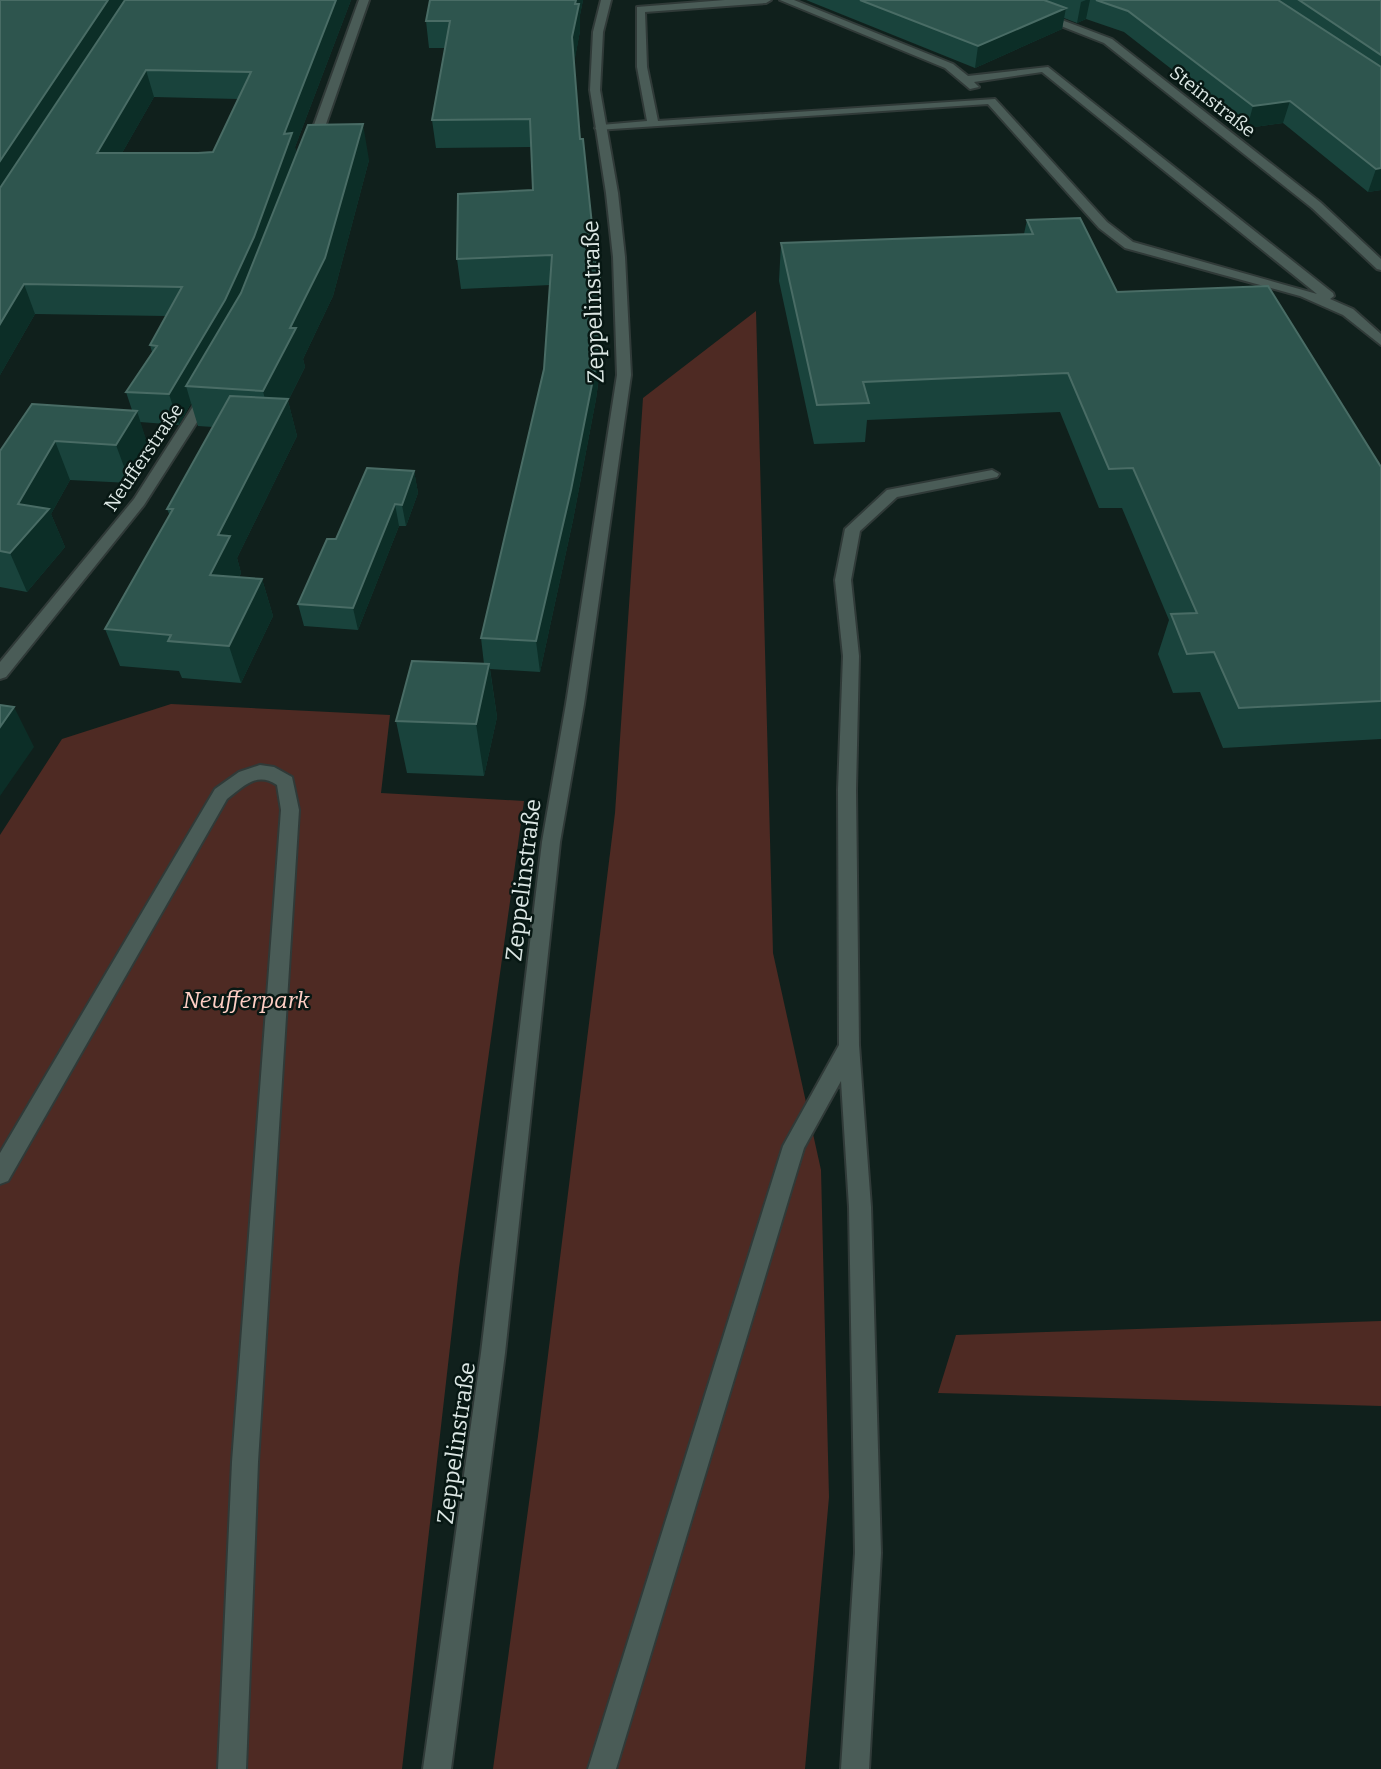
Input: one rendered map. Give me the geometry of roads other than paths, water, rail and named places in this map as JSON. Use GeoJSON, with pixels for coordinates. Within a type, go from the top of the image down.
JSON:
{"type":"FeatureCollection","features":[{"type":"Feature","properties":{"kind":"street"},"geometry":{"type":"LineString","coordinates":[[309,155],[363,0]]}},
{"type":"Feature","properties":{"kind":"street","name":"Zeppelinstraße"},"geometry":{"type":"LineString","coordinates":[[437,1769],[493,1353],[551,842],[575,704],[624,375],[619,257],[612,193],[595,90],[597,32],[606,0]]}},
{"type":"Feature","properties":{"kind":"street"},"geometry":{"type":"LineString","coordinates":[[654,125],[643,85],[638,41],[640,9],[766,0]]}},
{"type":"Feature","properties":{"kind":"street"},"geometry":{"type":"LineString","coordinates":[[785,0],[949,66],[991,101],[1103,225],[1129,246],[1305,293],[1348,312]]}},
{"type":"Feature","properties":{"kind":"street","name":"Steinstraße"},"geometry":{"type":"LineString","coordinates":[[1000,0],[1108,41],[1316,205],[1381,265]]}},
{"type":"Feature","properties":{"kind":"street"},"geometry":{"type":"LineString","coordinates":[[965,80],[1044,69],[1381,341]]}},
{"type":"Feature","properties":{"kind":"street"},"geometry":{"type":"LineString","coordinates":[[601,128],[991,101]]}},
{"type":"Feature","properties":{"kind":"street","name":"Neufferstraße"},"geometry":{"type":"LineString","coordinates":[[0,673],[139,502],[172,454],[217,376]]}},
{"type":"Feature","properties":{"kind":"street"},"geometry":{"type":"LineString","coordinates":[[855,1769],[860,1716],[867,1526],[860,1207],[849,1045],[847,790],[851,656],[843,580],[853,529],[892,493],[992,474]]}},
{"type":"Feature","properties":{"kind":"street"},"geometry":{"type":"LineString","coordinates":[[0,1174],[221,794],[251,773],[261,769],[274,772],[286,782],[290,810],[245,1462],[232,1769]]}},
{"type":"Feature","properties":{"kind":"street"},"geometry":{"type":"LineString","coordinates":[[602,1769],[794,1146],[849,1045]]}},
{"type":"Feature","properties":{"kind":"park label","name":"Neufferpark"},"geometry":{"type":"Point","coordinates":[246,1000]}}]}
